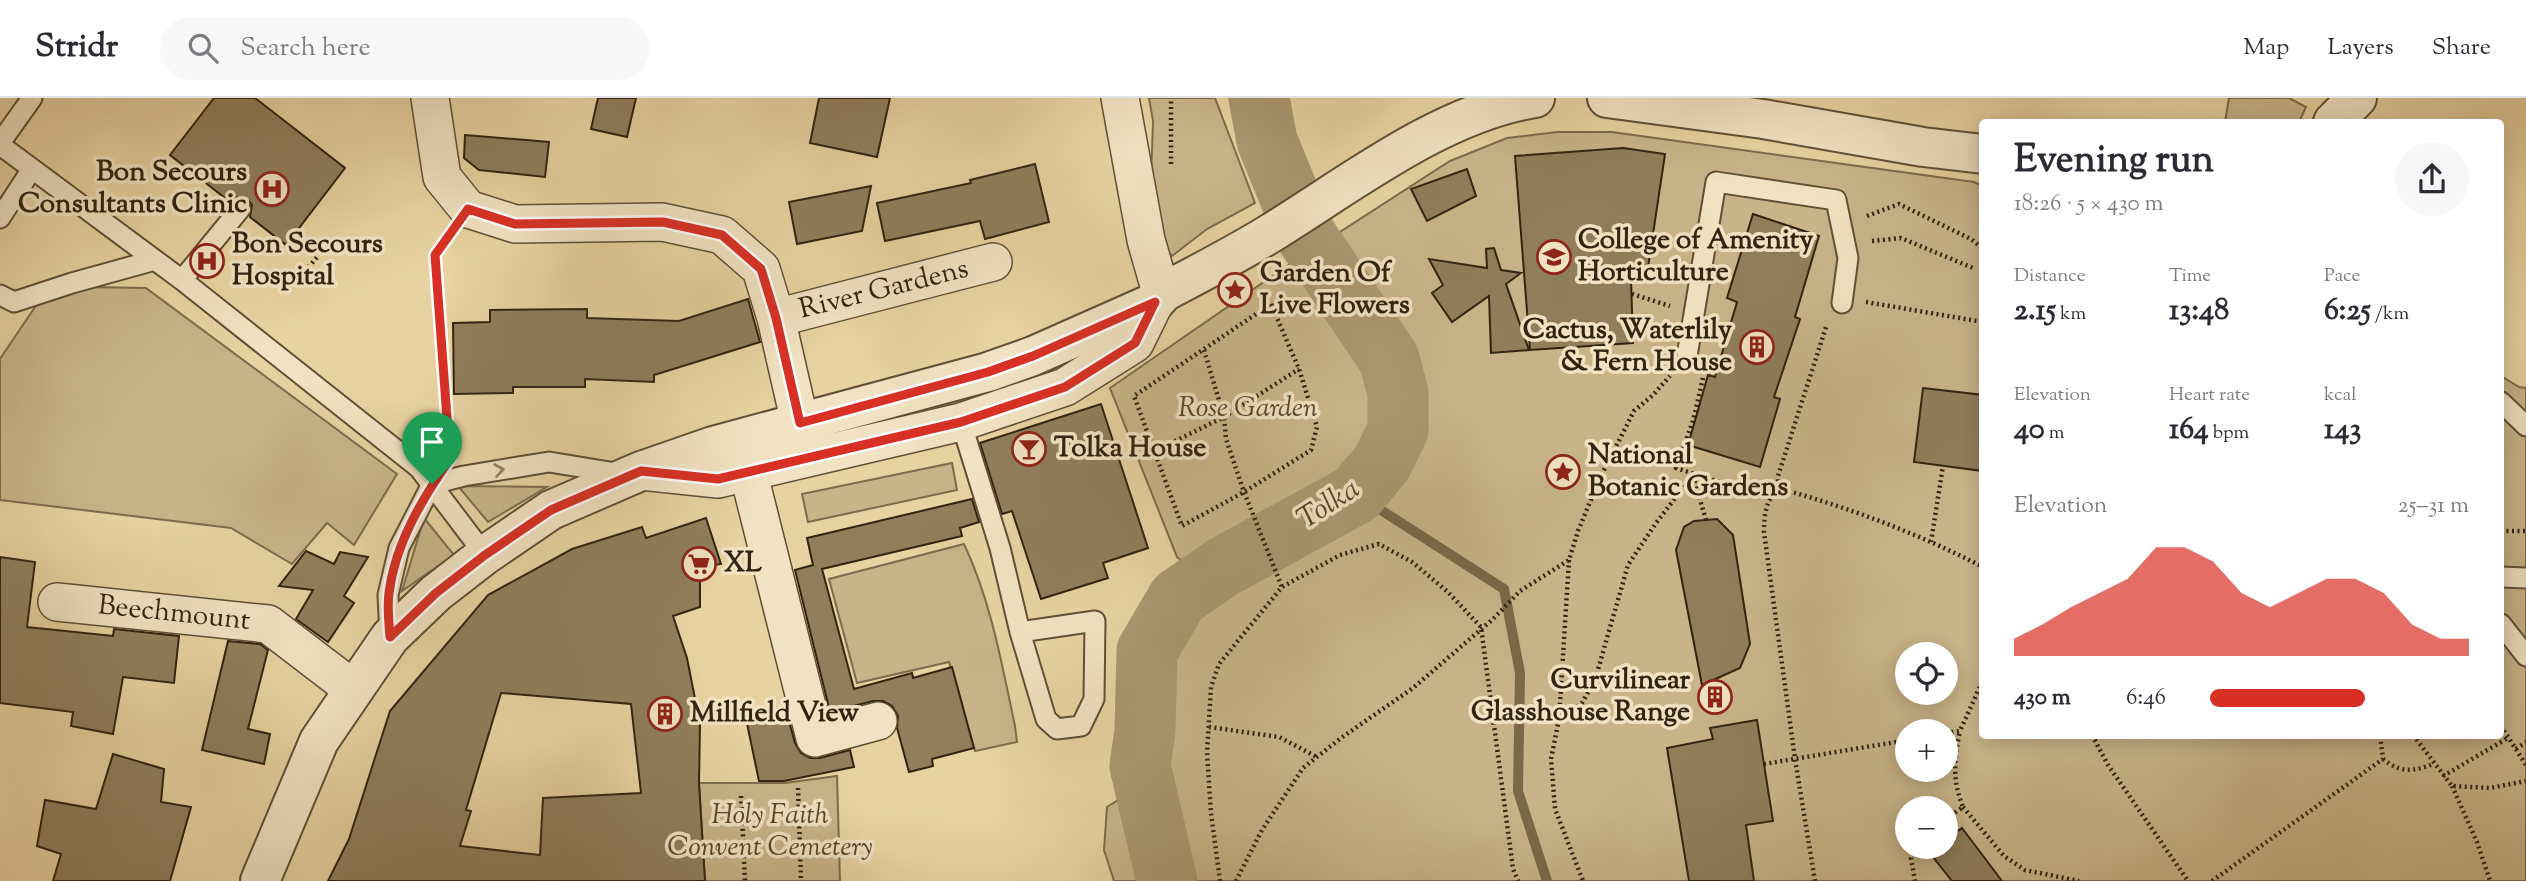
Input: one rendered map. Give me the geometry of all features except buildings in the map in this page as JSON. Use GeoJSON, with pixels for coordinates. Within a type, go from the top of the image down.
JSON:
{"type":"FeatureCollection","features":[{"type":"Feature","properties":{"kind":"street"},"geometry":{"type":"LineString","coordinates":[[430,98],[442,177],[468,209]]}},
{"type":"Feature","properties":{"kind":"street"},"geometry":{"type":"LineString","coordinates":[[636,473],[718,479],[961,422],[1065,387],[1135,343],[1159,297],[1120,98]]}},
{"type":"Feature","properties":{"kind":"street"},"geometry":{"type":"LineString","coordinates":[[260,881],[319,741],[390,637],[436,593],[485,555],[551,510],[636,473],[713,446],[988,372],[1033,356],[1159,297],[1268,235],[1442,129],[1511,102],[1535,98]]}},
{"type":"Feature","properties":{"kind":"street"},"geometry":{"type":"LineString","coordinates":[[1606,98],[1763,119],[1923,147],[1979,154]]}},
{"type":"Feature","properties":{"kind":"street"},"geometry":{"type":"LineString","coordinates":[[2336,119],[2357,98]]}},
{"type":"Feature","properties":{"kind":"street","name":"River Gardens"},"geometry":{"type":"LineString","coordinates":[[468,209],[515,224],[663,222],[722,235],[761,269],[776,318],[800,423]]}},
{"type":"Feature","properties":{"kind":"street","name":"River Gardens"},"geometry":{"type":"LineString","coordinates":[[776,318],[993,262]]}},
{"type":"Feature","properties":{"kind":"street"},"geometry":{"type":"LineString","coordinates":[[748,471],[815,738],[878,721]]}},
{"type":"Feature","properties":{"kind":"street","name":"Beechmount"},"geometry":{"type":"LineString","coordinates":[[57,603],[268,624],[353,689]]}},
{"type":"Feature","properties":{"kind":"lane"},"geometry":{"type":"LineString","coordinates":[[32,98],[0,144],[182,280],[419,468],[485,555]]}},
{"type":"Feature","properties":{"kind":"lane"},"geometry":{"type":"LineString","coordinates":[[0,218],[32,169]]}},
{"type":"Feature","properties":{"kind":"lane"},"geometry":{"type":"LineString","coordinates":[[1687,356],[1716,183],[1836,200],[1848,258],[1842,303]]}},
{"type":"Feature","properties":{"kind":"lane"},"geometry":{"type":"LineString","coordinates":[[182,280],[240,209]]}},
{"type":"Feature","properties":{"kind":"lane"},"geometry":{"type":"LineString","coordinates":[[0,295],[14,302],[72,282],[155,260]]}},
{"type":"Feature","properties":{"kind":"lane"},"geometry":{"type":"LineString","coordinates":[[2504,405],[2526,426]]}},
{"type":"Feature","properties":{"kind":"lane"},"geometry":{"type":"LineString","coordinates":[[961,422],[1000,548],[1020,632],[1046,719],[1057,729],[1081,726],[1094,699],[1095,621],[1020,632]]}},
{"type":"Feature","properties":{"kind":"lane"},"geometry":{"type":"LineString","coordinates":[[390,637],[388,595],[399,548],[432,484],[464,475],[549,462],[636,473]]}},
{"type":"Feature","properties":{"kind":"lane"},"geometry":{"type":"LineString","coordinates":[[2504,578],[2526,578]]}},
{"type":"Feature","properties":{"kind":"lane"},"geometry":{"type":"LineString","coordinates":[[2504,628],[2526,656]]}},
{"type":"Feature","properties":{"kind":"path"},"geometry":{"type":"LineString","coordinates":[[1861,218],[1899,204],[1971,239],[1979,246]]}},
{"type":"Feature","properties":{"kind":"path"},"geometry":{"type":"LineString","coordinates":[[432,484],[450,459],[435,255],[468,209]]}},
{"type":"Feature","properties":{"kind":"path"},"geometry":{"type":"LineString","coordinates":[[1869,241],[1901,238],[1973,268]]}},
{"type":"Feature","properties":{"kind":"path"},"geometry":{"type":"LineString","coordinates":[[294,284],[318,256]]}},
{"type":"Feature","properties":{"kind":"path"},"geometry":{"type":"LineString","coordinates":[[1632,294],[1694,315]]}},
{"type":"Feature","properties":{"kind":"path"},"geometry":{"type":"LineString","coordinates":[[1815,881],[1795,759],[1764,532],[1764,515],[1769,498],[1778,488],[1778,476],[1828,319],[1842,303],[1861,301],[1979,321]]}},
{"type":"Feature","properties":{"kind":"path"},"geometry":{"type":"LineString","coordinates":[[1271,304],[1299,369],[1317,427],[1311,450],[1244,492],[1182,526],[1134,396],[1204,350],[1271,304]]}},
{"type":"Feature","properties":{"kind":"path"},"geometry":{"type":"LineString","coordinates":[[1204,350],[1223,417],[1226,439],[1251,512],[1282,587]]}},
{"type":"Feature","properties":{"kind":"path"},"geometry":{"type":"LineString","coordinates":[[1583,881],[1555,809],[1551,758],[1559,719],[1570,559],[1578,531],[1600,478],[1633,411],[1653,395],[1687,356],[1706,364],[1693,421],[1676,468],[1769,498]]}},
{"type":"Feature","properties":{"kind":"path"},"geometry":{"type":"LineString","coordinates":[[1155,451],[1223,417],[1299,369]]}},
{"type":"Feature","properties":{"kind":"path"},"geometry":{"type":"LineString","coordinates":[[1931,542],[1943,466]]}},
{"type":"Feature","properties":{"kind":"path"},"geometry":{"type":"LineString","coordinates":[[1693,475],[1706,520]]}},
{"type":"Feature","properties":{"kind":"path"},"geometry":{"type":"LineString","coordinates":[[1559,719],[1582,703],[1595,680],[1628,565],[1693,475]]}},
{"type":"Feature","properties":{"kind":"path"},"geometry":{"type":"LineString","coordinates":[[1778,488],[1845,507],[1979,565]]}},
{"type":"Feature","properties":{"kind":"path"},"geometry":{"type":"LineString","coordinates":[[2504,530],[2526,531]]}},
{"type":"Feature","properties":{"kind":"path"},"geometry":{"type":"LineString","coordinates":[[1220,881],[1211,813],[1208,753],[1211,687],[1219,664],[1282,587],[1340,555],[1379,544],[1412,562],[1447,591],[1481,627],[1513,869],[1518,881]]}},
{"type":"Feature","properties":{"kind":"path"},"geometry":{"type":"LineString","coordinates":[[1236,881],[1269,820],[1303,768],[1413,688],[1492,620],[1520,591],[1570,559]]}},
{"type":"Feature","properties":{"kind":"path"},"geometry":{"type":"LineString","coordinates":[[1979,689],[1960,731],[1955,755],[1954,775],[1963,807],[2004,856],[2025,870],[2079,881]]}},
{"type":"Feature","properties":{"kind":"path"},"geometry":{"type":"LineString","coordinates":[[1209,727],[1279,737],[1317,757]]}},
{"type":"Feature","properties":{"kind":"path"},"geometry":{"type":"LineString","coordinates":[[2504,731],[2526,765]]}},
{"type":"Feature","properties":{"kind":"path"},"geometry":{"type":"LineString","coordinates":[[2443,776],[2508,738]]}},
{"type":"Feature","properties":{"kind":"path"},"geometry":{"type":"LineString","coordinates":[[2094,739],[2108,765],[2188,881]]}},
{"type":"Feature","properties":{"kind":"path"},"geometry":{"type":"LineString","coordinates":[[2379,739],[2383,759],[2394,768],[2406,771],[2433,764]]}},
{"type":"Feature","properties":{"kind":"path"},"geometry":{"type":"LineString","coordinates":[[2416,739],[2452,786],[2477,842],[2490,881]]}},
{"type":"Feature","properties":{"kind":"path"},"geometry":{"type":"LineString","coordinates":[[1764,764],[1895,742]]}},
{"type":"Feature","properties":{"kind":"path"},"geometry":{"type":"LineString","coordinates":[[2516,749],[2526,742]]}},
{"type":"Feature","properties":{"kind":"path"},"geometry":{"type":"LineString","coordinates":[[2212,881],[2383,759]]}},
{"type":"Feature","properties":{"kind":"path"},"geometry":{"type":"LineString","coordinates":[[2452,786],[2490,788],[2526,781]]}},
{"type":"Feature","properties":{"kind":"path"},"geometry":{"type":"LineString","coordinates":[[798,788],[801,881]]}},
{"type":"Feature","properties":{"kind":"path"},"geometry":{"type":"LineString","coordinates":[[741,796],[745,881]]}},
{"type":"Feature","properties":{"kind":"path"},"geometry":{"type":"LineString","coordinates":[[1958,811],[1963,807]]}},
{"type":"Feature","properties":{"kind":"path"},"geometry":{"type":"LineString","coordinates":[[1911,859],[1914,881]]}},
{"type":"Feature","properties":{"kind":"green space"},"geometry":{"type":"Polygon","coordinates":[[[1149,98],[1215,98],[1255,203],[1207,229],[1172,256],[1156,241],[1150,210],[1153,121],[1149,98]]]}},
{"type":"Feature","properties":{"kind":"green space"},"geometry":{"type":"Polygon","coordinates":[[[2229,98],[2289,98],[2306,107],[2300,119],[2226,119],[2229,98]]]}},
{"type":"Feature","properties":{"kind":"green space","name":"National Botanic Gardens"},"geometry":{"type":"Polygon","coordinates":[[[1557,132],[1612,132],[1979,184],[1979,739],[2504,739],[2504,378],[2526,388],[2526,881],[1187,881],[1162,752],[1157,684],[1212,583],[1177,557],[1110,388],[1284,268],[1450,161],[1507,138],[1557,132]]]}},
{"type":"Feature","properties":{"kind":"green space"},"geometry":{"type":"Polygon","coordinates":[[[91,287],[146,288],[397,474],[354,545],[327,523],[292,564],[231,528],[0,500],[0,359],[37,304],[91,287]]]}},
{"type":"Feature","properties":{"kind":"green space"},"geometry":{"type":"Polygon","coordinates":[[[952,463],[957,490],[808,522],[802,494],[952,463]]]}},
{"type":"Feature","properties":{"kind":"green space"},"geometry":{"type":"Polygon","coordinates":[[[458,486],[547,487],[488,522],[458,486]]]}},
{"type":"Feature","properties":{"kind":"green space"},"geometry":{"type":"Polygon","coordinates":[[[424,518],[454,555],[402,591],[424,518]]]}},
{"type":"Feature","properties":{"kind":"green space"},"geometry":{"type":"Polygon","coordinates":[[[964,544],[982,588],[995,633],[1017,742],[975,751],[949,662],[857,683],[829,579],[964,544]]]}},
{"type":"Feature","properties":{"kind":"green space","name":"Holy Faith Convent Cemetery"},"geometry":{"type":"Polygon","coordinates":[[[837,776],[840,881],[705,881],[699,783],[785,783],[837,776]]]}},
{"type":"Feature","properties":{"kind":"green space"},"geometry":{"type":"Polygon","coordinates":[[[1131,792],[1146,881],[1114,881],[1104,850],[1107,807],[1131,792]]]}},
{"type":"Feature","properties":{"kind":"waterway","name":"Tolka"},"geometry":{"type":"LineString","coordinates":[[1167,881],[1140,766],[1145,731],[1147,651],[1178,598],[1223,567],[1356,494],[1382,463],[1398,430],[1398,393],[1389,359],[1305,234],[1267,141],[1259,98]]}},
{"type":"Feature","properties":{"kind":"waterway"},"geometry":{"type":"LineString","coordinates":[[1356,494],[1504,589],[1520,673],[1518,791],[1547,881]]}},
{"type":"Feature","properties":{"kind":"place","name":"Bon Secours Consultants Clinic"},"geometry":{"type":"Point","coordinates":[272,189]}},
{"type":"Feature","properties":{"kind":"place","name":"College of Amenity Horticulture"},"geometry":{"type":"Point","coordinates":[1554,257]}},
{"type":"Feature","properties":{"kind":"place","name":"Bon Secours Hospital"},"geometry":{"type":"Point","coordinates":[207,261]}},
{"type":"Feature","properties":{"kind":"place","name":"Garden Of Live Flowers"},"geometry":{"type":"Point","coordinates":[1235,290]}},
{"type":"Feature","properties":{"kind":"place","name":"Cactus, Waterlily & Fern House"},"geometry":{"type":"Point","coordinates":[1757,347]}},
{"type":"Feature","properties":{"kind":"place","name":"Tolka House"},"geometry":{"type":"Point","coordinates":[1029,449]}},
{"type":"Feature","properties":{"kind":"place","name":"National Botanic Gardens"},"geometry":{"type":"Point","coordinates":[1563,472]}},
{"type":"Feature","properties":{"kind":"place","name":"XL"},"geometry":{"type":"Point","coordinates":[699,564]}},
{"type":"Feature","properties":{"kind":"place","name":"Curvilinear Glasshouse Range"},"geometry":{"type":"Point","coordinates":[1715,697]}},
{"type":"Feature","properties":{"kind":"place","name":"Millfield View"},"geometry":{"type":"Point","coordinates":[665,714]}},
{"type":"Feature","properties":{"kind":"route"},"geometry":{"type":"LineString","coordinates":[[468,209],[515,224],[663,222],[722,235],[761,269],[776,318],[800,423],[988,372],[1033,356],[1155,302],[1135,343],[1065,387],[961,422],[718,479],[641,471],[551,510],[485,555],[436,593],[390,637],[388,595],[399,548],[432,484],[450,459],[435,255],[468,209]]}},
{"type":"Feature","properties":{"kind":"park label","name":"Rose Garden"},"geometry":{"type":"Point","coordinates":[1248,409]}}]}
